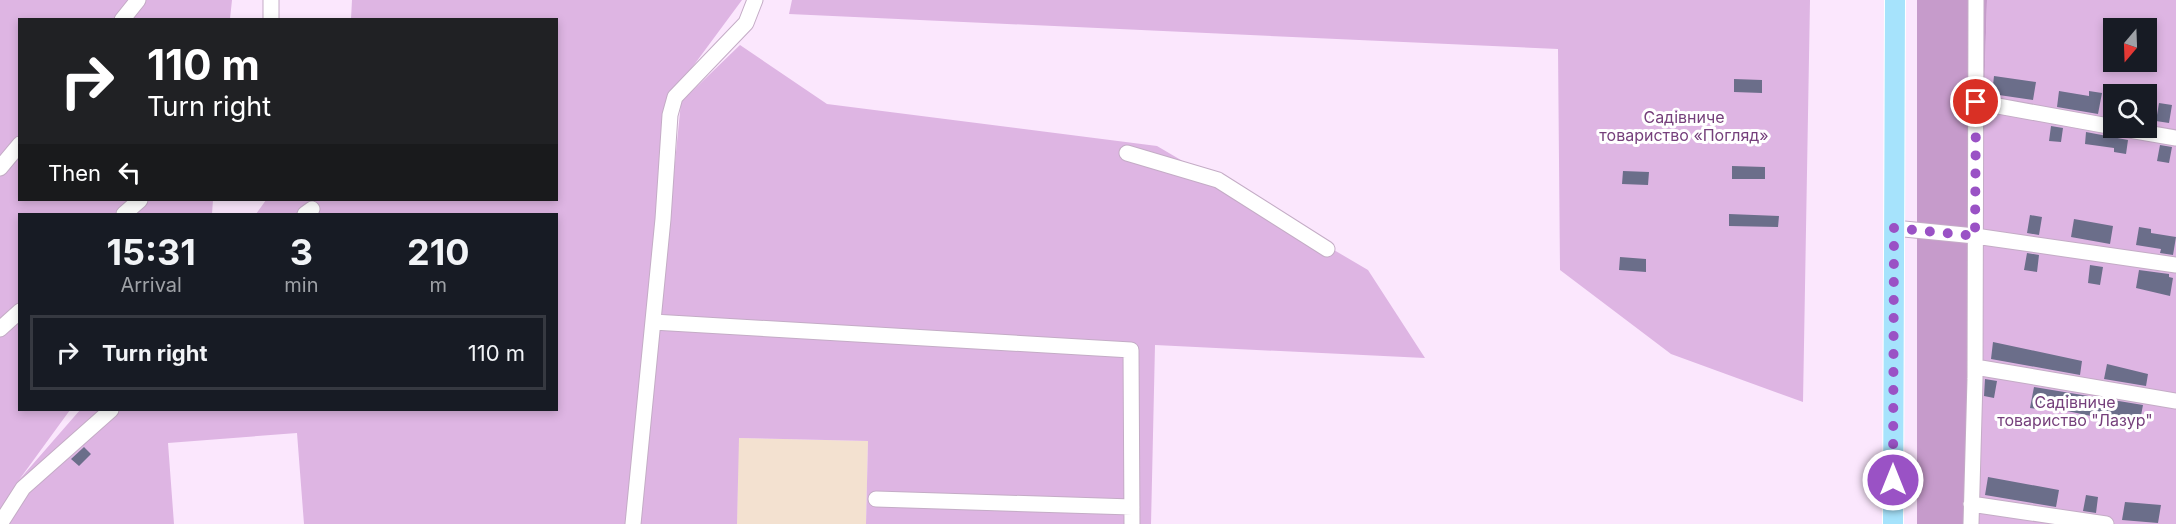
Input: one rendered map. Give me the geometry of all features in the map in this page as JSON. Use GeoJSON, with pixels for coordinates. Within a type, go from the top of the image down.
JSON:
{"type":"FeatureCollection","features":[{"type":"Feature","properties":{"kind":"main road"},"geometry":{"type":"LineString","coordinates":[[1893,524],[1895,0]]}},
{"type":"Feature","properties":{"kind":"street"},"geometry":{"type":"LineString","coordinates":[[124,18],[138,0]]}},
{"type":"Feature","properties":{"kind":"street"},"geometry":{"type":"LineString","coordinates":[[271,18],[272,0]]}},
{"type":"Feature","properties":{"kind":"street"},"geometry":{"type":"LineString","coordinates":[[633,524],[670,115],[675,97],[746,23],[755,0]]}},
{"type":"Feature","properties":{"kind":"street"},"geometry":{"type":"LineString","coordinates":[[1971,524],[1975,367],[1976,0]]}},
{"type":"Feature","properties":{"kind":"street"},"geometry":{"type":"LineString","coordinates":[[1976,102],[2103,125]]}},
{"type":"Feature","properties":{"kind":"street"},"geometry":{"type":"LineString","coordinates":[[2157,135],[2176,138]]}},
{"type":"Feature","properties":{"kind":"street"},"geometry":{"type":"LineString","coordinates":[[0,168],[18,146]]}},
{"type":"Feature","properties":{"kind":"street"},"geometry":{"type":"LineString","coordinates":[[1127,153],[1218,180],[1327,249]]}},
{"type":"Feature","properties":{"kind":"street"},"geometry":{"type":"LineString","coordinates":[[125,213],[139,201]]}},
{"type":"Feature","properties":{"kind":"street"},"geometry":{"type":"LineString","coordinates":[[1894,228],[1975,236],[2176,265]]}},
{"type":"Feature","properties":{"kind":"street"},"geometry":{"type":"LineString","coordinates":[[0,329],[18,313]]}},
{"type":"Feature","properties":{"kind":"street"},"geometry":{"type":"LineString","coordinates":[[653,322],[1131,350],[1132,524]]}},
{"type":"Feature","properties":{"kind":"street"},"geometry":{"type":"LineString","coordinates":[[1975,367],[2176,401]]}},
{"type":"Feature","properties":{"kind":"street"},"geometry":{"type":"LineString","coordinates":[[0,524],[23,488],[110,411]]}},
{"type":"Feature","properties":{"kind":"street"},"geometry":{"type":"LineString","coordinates":[[876,499],[1132,507]]}},
{"type":"Feature","properties":{"kind":"street"},"geometry":{"type":"LineString","coordinates":[[1971,504],[2106,524]]}},
{"type":"Feature","properties":{"kind":"shaded area"},"geometry":{"type":"Polygon","coordinates":[[[1917,0],[1987,0],[1971,524],[1917,524],[1917,0]]]}},
{"type":"Feature","properties":{"kind":"shaded area"},"geometry":{"type":"Polygon","coordinates":[[[738,438],[868,441],[866,524],[737,524],[738,438]]]}},
{"type":"Feature","properties":{"kind":"green space"},"geometry":{"type":"Polygon","coordinates":[[[0,0],[232,0],[230,18],[18,18],[18,201],[213,201],[212,213],[18,213],[18,411],[69,411],[19,480],[79,411],[558,411],[558,213],[257,213],[265,201],[558,201],[558,18],[351,18],[352,0],[742,0],[671,96],[630,524],[304,524],[297,433],[168,443],[174,524],[0,524],[0,0]]]}},
{"type":"Feature","properties":{"kind":"green space","name":"Садівниче товариство «Погляд»"},"geometry":{"type":"Polygon","coordinates":[[[792,0],[1810,0],[1803,402],[1671,354],[1560,270],[1558,49],[789,14],[792,0]]]}},
{"type":"Feature","properties":{"kind":"green space","name":"Садівниче товариство \"Лазур\""},"geometry":{"type":"Polygon","coordinates":[[[1987,0],[2176,0],[2176,524],[1971,524],[1987,0]]]}},
{"type":"Feature","properties":{"kind":"green space"},"geometry":{"type":"Polygon","coordinates":[[[740,45],[827,104],[1157,146],[1368,270],[1425,358],[1155,345],[1151,524],[866,524],[868,441],[739,438],[737,524],[639,524],[681,102],[740,45]]]}},
{"type":"Feature","properties":{"kind":"building"},"geometry":{"type":"Polygon","coordinates":[[[1994,76],[2036,82],[2033,100],[1992,94],[1994,76]]]}},
{"type":"Feature","properties":{"kind":"building"},"geometry":{"type":"Polygon","coordinates":[[[1734,79],[1762,80],[1762,93],[1734,92],[1734,79]]]}},
{"type":"Feature","properties":{"kind":"building"},"geometry":{"type":"Polygon","coordinates":[[[2059,91],[2089,96],[2089,91],[2102,93],[2098,114],[2057,107],[2059,91]]]}},
{"type":"Feature","properties":{"kind":"building"},"geometry":{"type":"Polygon","coordinates":[[[2159,103],[2172,105],[2169,123],[2157,121],[2159,103]]]}},
{"type":"Feature","properties":{"kind":"building"},"geometry":{"type":"Polygon","coordinates":[[[2051,126],[2063,128],[2061,142],[2049,141],[2051,126]]]}},
{"type":"Feature","properties":{"kind":"building"},"geometry":{"type":"Polygon","coordinates":[[[2086,132],[2103,135],[2103,138],[2128,140],[2126,154],[2114,152],[2114,148],[2085,144],[2086,132]]]}},
{"type":"Feature","properties":{"kind":"building"},"geometry":{"type":"Polygon","coordinates":[[[2160,145],[2172,147],[2169,163],[2157,161],[2160,145]]]}},
{"type":"Feature","properties":{"kind":"building"},"geometry":{"type":"Polygon","coordinates":[[[1732,166],[1765,167],[1765,179],[1732,179],[1732,166]]]}},
{"type":"Feature","properties":{"kind":"building"},"geometry":{"type":"Polygon","coordinates":[[[1623,171],[1649,172],[1648,185],[1622,184],[1623,171]]]}},
{"type":"Feature","properties":{"kind":"building"},"geometry":{"type":"Polygon","coordinates":[[[1729,214],[1779,216],[1778,227],[1729,226],[1729,214]]]}},
{"type":"Feature","properties":{"kind":"building"},"geometry":{"type":"Polygon","coordinates":[[[2030,215],[2042,217],[2039,235],[2027,233],[2030,215]]]}},
{"type":"Feature","properties":{"kind":"building"},"geometry":{"type":"Polygon","coordinates":[[[2074,219],[2113,226],[2110,244],[2071,237],[2074,219]]]}},
{"type":"Feature","properties":{"kind":"building"},"geometry":{"type":"Polygon","coordinates":[[[2139,227],[2151,229],[2151,233],[2176,237],[2173,255],[2160,253],[2161,249],[2136,245],[2139,227]]]}},
{"type":"Feature","properties":{"kind":"building"},"geometry":{"type":"Polygon","coordinates":[[[2027,253],[2039,255],[2037,272],[2024,270],[2027,253]]]}},
{"type":"Feature","properties":{"kind":"building"},"geometry":{"type":"Polygon","coordinates":[[[1620,257],[1646,259],[1646,272],[1619,270],[1620,257]]]}},
{"type":"Feature","properties":{"kind":"building"},"geometry":{"type":"Polygon","coordinates":[[[2090,265],[2103,267],[2100,285],[2088,283],[2090,265]]]}},
{"type":"Feature","properties":{"kind":"building"},"geometry":{"type":"Polygon","coordinates":[[[2139,270],[2169,274],[2169,277],[2173,278],[2170,296],[2136,288],[2139,270]]]}},
{"type":"Feature","properties":{"kind":"building"},"geometry":{"type":"Polygon","coordinates":[[[1993,342],[2082,361],[2080,375],[1991,359],[1993,342]]]}},
{"type":"Feature","properties":{"kind":"building"},"geometry":{"type":"Polygon","coordinates":[[[2107,364],[2148,374],[2146,386],[2104,379],[2107,364]]]}},
{"type":"Feature","properties":{"kind":"building"},"geometry":{"type":"Polygon","coordinates":[[[1985,379],[1997,381],[1994,398],[1984,396],[1985,379]]]}},
{"type":"Feature","properties":{"kind":"building"},"geometry":{"type":"Polygon","coordinates":[[[2034,387],[2143,405],[2139,426],[2043,406],[2043,410],[2030,408],[2034,387]]]}},
{"type":"Feature","properties":{"kind":"building"},"geometry":{"type":"Polygon","coordinates":[[[84,447],[91,454],[79,466],[71,459],[84,447]]]}},
{"type":"Feature","properties":{"kind":"building"},"geometry":{"type":"Polygon","coordinates":[[[1988,477],[2059,490],[2056,507],[1985,495],[1988,477]]]}},
{"type":"Feature","properties":{"kind":"building"},"geometry":{"type":"Polygon","coordinates":[[[2086,495],[2098,497],[2096,513],[2083,511],[2086,495]]]}},
{"type":"Feature","properties":{"kind":"building"},"geometry":{"type":"Polygon","coordinates":[[[2125,502],[2161,505],[2158,523],[2122,520],[2125,502]]]}},
{"type":"Feature","properties":{"kind":"route"},"geometry":{"type":"LineString","coordinates":[[1893,480],[1894,228],[1975,236],[1976,102]]}}]}
